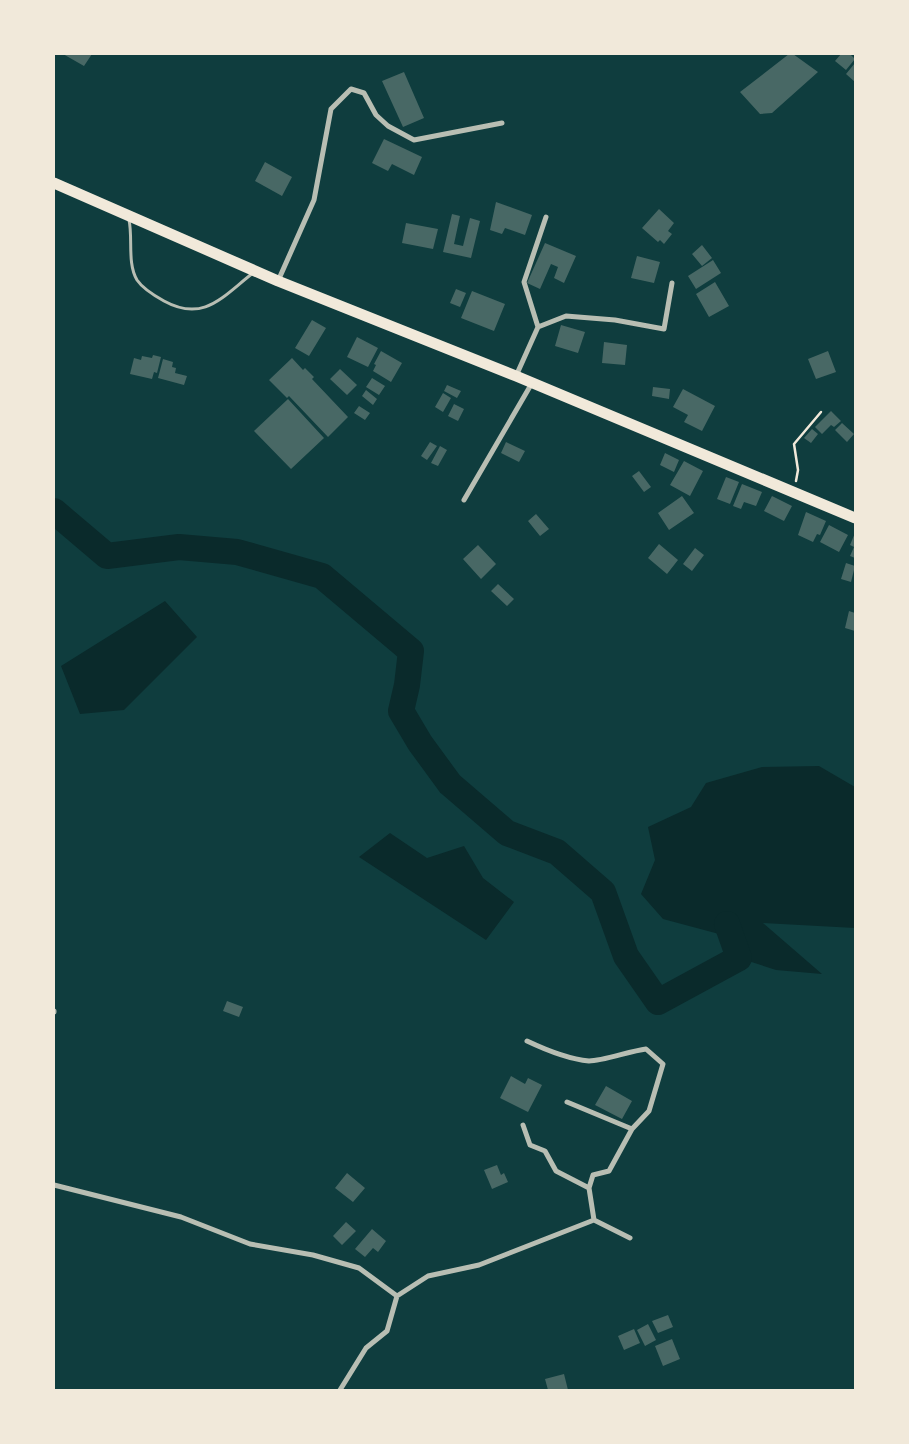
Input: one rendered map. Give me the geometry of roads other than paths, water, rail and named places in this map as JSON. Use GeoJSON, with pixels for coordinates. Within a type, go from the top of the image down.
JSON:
{"type":"FeatureCollection","features":[{"type":"Feature","properties":{"kind":"main road"},"geometry":{"type":"LineString","coordinates":[[54,183],[278,281],[516,376],[855,518]]}},
{"type":"Feature","properties":{"kind":"street"},"geometry":{"type":"LineString","coordinates":[[278,281],[314,200],[331,109],[351,89],[364,93],[376,115],[388,126],[414,140],[502,123]]}},
{"type":"Feature","properties":{"kind":"street"},"geometry":{"type":"LineString","coordinates":[[516,376],[538,326],[524,282],[546,217]]}},
{"type":"Feature","properties":{"kind":"street"},"geometry":{"type":"LineString","coordinates":[[538,326],[566,316],[615,320],[664,329],[672,283]]}},
{"type":"Feature","properties":{"kind":"street"},"geometry":{"type":"LineString","coordinates":[[464,500],[532,383]]}},
{"type":"Feature","properties":{"kind":"street"},"geometry":{"type":"LineString","coordinates":[[527,1041],[552,1053],[591,1061],[629,1051],[646,1049],[663,1064],[649,1111],[632,1129],[609,1171],[593,1174],[589,1188],[594,1220]]}},
{"type":"Feature","properties":{"kind":"street"},"geometry":{"type":"LineString","coordinates":[[567,1102],[632,1129]]}},
{"type":"Feature","properties":{"kind":"street"},"geometry":{"type":"LineString","coordinates":[[523,1125],[530,1145],[545,1151],[556,1171],[589,1188]]}},
{"type":"Feature","properties":{"kind":"street"},"geometry":{"type":"LineString","coordinates":[[54,1185],[181,1217],[250,1244],[313,1255],[359,1268],[397,1296]]}},
{"type":"Feature","properties":{"kind":"street"},"geometry":{"type":"LineString","coordinates":[[340,1390],[366,1348],[387,1331],[397,1296],[428,1276],[479,1265],[594,1220],[630,1238]]}},
{"type":"Feature","properties":{"kind":"lane"},"geometry":{"type":"LineString","coordinates":[[128,216],[132,231],[133,266],[138,280],[154,295],[176,308],[197,311],[220,301],[255,271]]}},
{"type":"Feature","properties":{"kind":"water"},"geometry":{"type":"Polygon","coordinates":[[[165,601],[197,637],[124,710],[80,714],[61,666],[165,601]]]}},
{"type":"Feature","properties":{"kind":"water"},"geometry":{"type":"Polygon","coordinates":[[[819,766],[855,787],[855,928],[763,923],[822,974],[776,970],[739,958],[719,934],[663,919],[641,894],[655,860],[648,827],[691,807],[706,783],[762,767],[819,766]]]}},
{"type":"Feature","properties":{"kind":"water"},"geometry":{"type":"Polygon","coordinates":[[[390,833],[427,858],[464,846],[483,878],[514,902],[486,940],[359,857],[390,833]]]}},
{"type":"Feature","properties":{"kind":"waterway"},"geometry":{"type":"LineString","coordinates":[[54,511],[107,556],[179,547],[237,552],[322,576],[411,651],[407,685],[401,711],[420,743],[450,784],[507,833],[557,852],[603,892],[626,956],[658,1002],[739,958],[727,924]]}}]}
